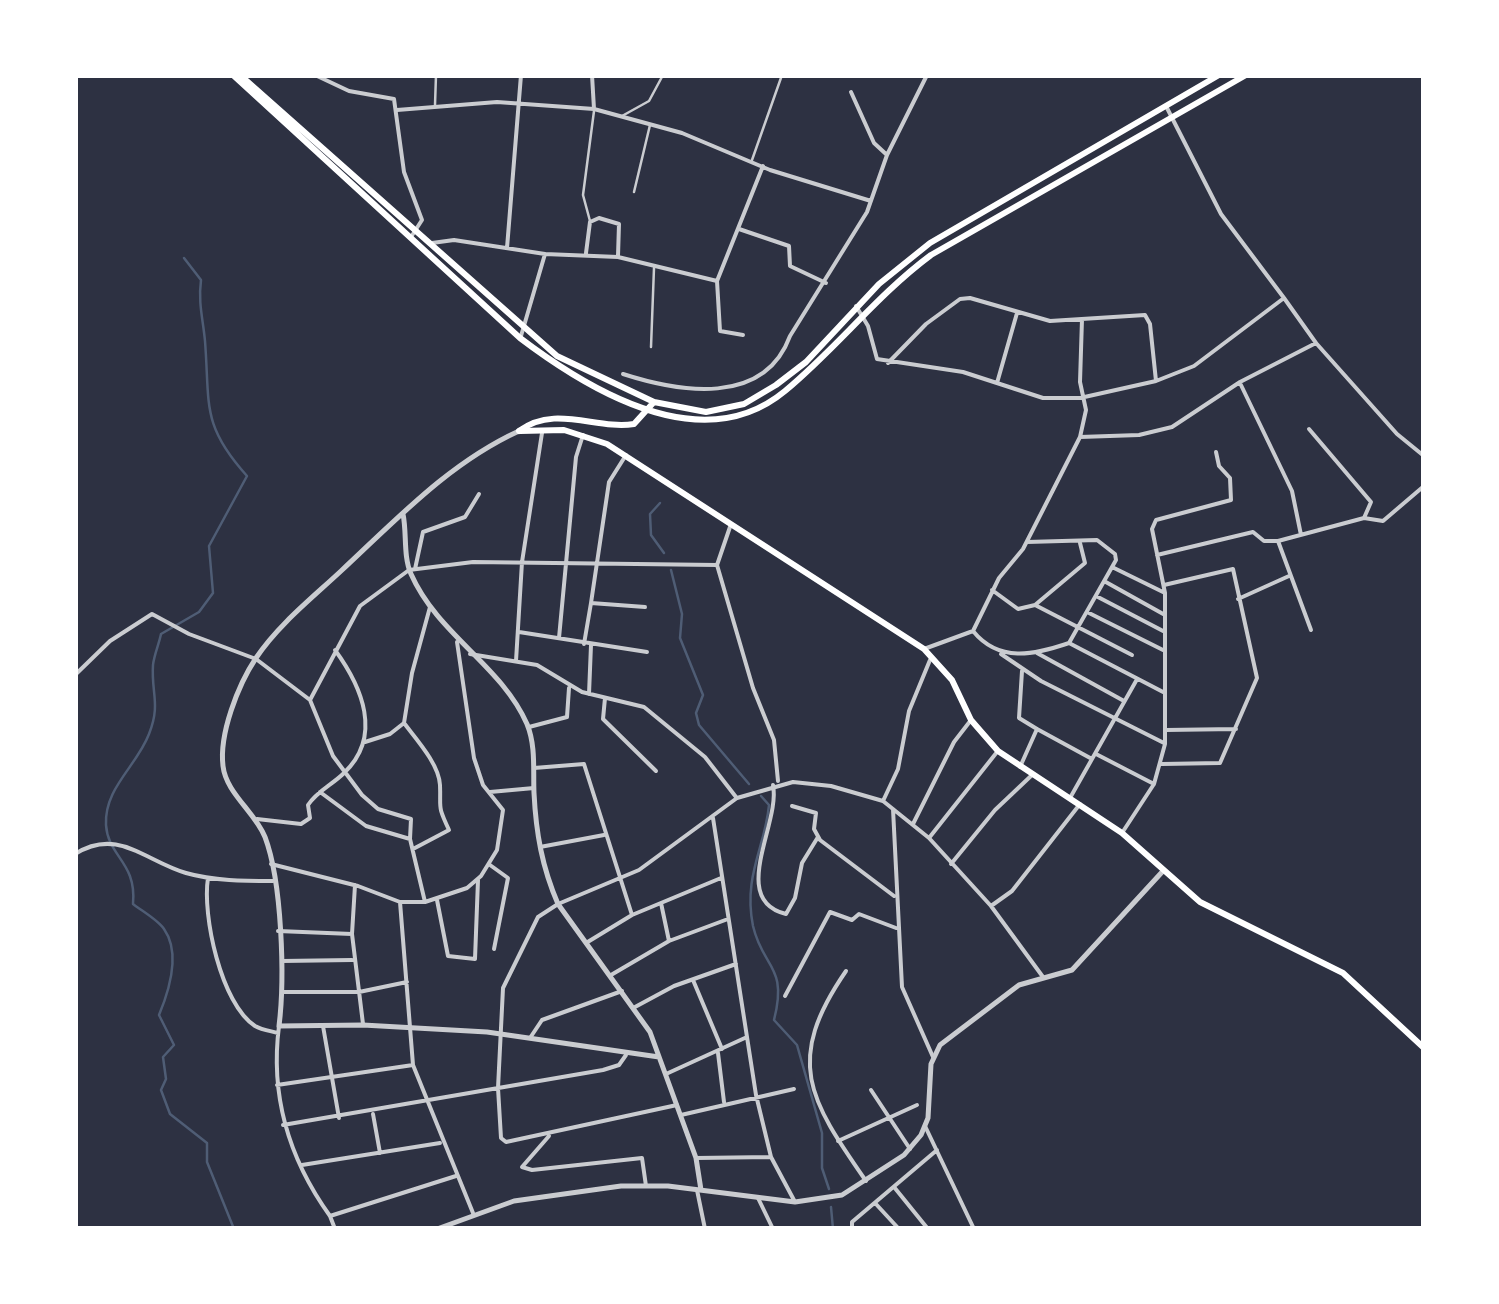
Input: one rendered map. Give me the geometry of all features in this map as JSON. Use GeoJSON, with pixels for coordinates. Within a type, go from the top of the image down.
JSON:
{"type":"FeatureCollection","features":[{"type":"Feature","properties":{"kind":"main road"},"geometry":{"type":"LineString","coordinates":[[236,75],[522,334],[567,370],[649,410],[707,420],[760,407],[792,385],[906,274],[946,246],[1246,75]]}},
{"type":"Feature","properties":{"kind":"main road"},"geometry":{"type":"LineString","coordinates":[[522,334],[557,356],[654,402],[706,412],[744,404],[806,362],[856,306],[904,261],[965,220],[1219,75]]}},
{"type":"Feature","properties":{"kind":"main road"},"geometry":{"type":"LineString","coordinates":[[519,431],[536,421],[556,418],[627,426],[654,402]]}},
{"type":"Feature","properties":{"kind":"main road"},"geometry":{"type":"LineString","coordinates":[[519,431],[543,428],[584,434],[626,454],[924,649],[952,680],[971,720],[998,751],[1122,834],[1216,912],[1343,973],[1424,1048]]}},
{"type":"Feature","properties":{"kind":"street"},"geometry":{"type":"LineString","coordinates":[[316,75],[331,78],[359,93],[390,96],[397,110],[404,172],[421,214],[414,234]]}},
{"type":"Feature","properties":{"kind":"street"},"geometry":{"type":"LineString","coordinates":[[435,107],[436,75]]}},
{"type":"Feature","properties":{"kind":"street"},"geometry":{"type":"LineString","coordinates":[[507,248],[521,75]]}},
{"type":"Feature","properties":{"kind":"street"},"geometry":{"type":"LineString","coordinates":[[586,253],[590,222],[583,195],[594,109],[592,75]]}},
{"type":"Feature","properties":{"kind":"street"},"geometry":{"type":"LineString","coordinates":[[620,116],[649,101],[663,75]]}},
{"type":"Feature","properties":{"kind":"street"},"geometry":{"type":"LineString","coordinates":[[752,160],[782,75]]}},
{"type":"Feature","properties":{"kind":"street"},"geometry":{"type":"LineString","coordinates":[[623,374],[694,390],[741,384],[783,354],[796,324],[826,283],[872,201],[888,156],[928,75]]}},
{"type":"Feature","properties":{"kind":"street"},"geometry":{"type":"LineString","coordinates":[[851,92],[874,143],[888,156]]}},
{"type":"Feature","properties":{"kind":"street"},"geometry":{"type":"LineString","coordinates":[[397,110],[518,104],[594,109],[650,123],[763,166],[872,201]]}},
{"type":"Feature","properties":{"kind":"street"},"geometry":{"type":"LineString","coordinates":[[1166,106],[1221,214],[1316,343],[1397,434],[1424,456]]}},
{"type":"Feature","properties":{"kind":"street"},"geometry":{"type":"LineString","coordinates":[[634,192],[650,123]]}},
{"type":"Feature","properties":{"kind":"street"},"geometry":{"type":"LineString","coordinates":[[744,335],[720,331],[717,281],[763,166]]}},
{"type":"Feature","properties":{"kind":"street"},"geometry":{"type":"LineString","coordinates":[[590,222],[600,218],[619,224],[618,257]]}},
{"type":"Feature","properties":{"kind":"street"},"geometry":{"type":"LineString","coordinates":[[739,229],[789,246],[790,266],[826,283]]}},
{"type":"Feature","properties":{"kind":"street"},"geometry":{"type":"LineString","coordinates":[[426,246],[454,240],[544,254],[586,253],[717,281]]}},
{"type":"Feature","properties":{"kind":"street"},"geometry":{"type":"LineString","coordinates":[[522,334],[544,254]]}},
{"type":"Feature","properties":{"kind":"street"},"geometry":{"type":"LineString","coordinates":[[651,346],[654,268]]}},
{"type":"Feature","properties":{"kind":"street"},"geometry":{"type":"LineString","coordinates":[[888,363],[926,324],[960,300],[970,298],[1050,321],[1145,315],[1150,324],[1156,380]]}},
{"type":"Feature","properties":{"kind":"street"},"geometry":{"type":"LineString","coordinates":[[856,306],[873,354],[888,363],[963,372],[1053,400],[1083,398],[1194,366],[1284,298]]}},
{"type":"Feature","properties":{"kind":"street"},"geometry":{"type":"LineString","coordinates":[[997,383],[1018,313]]}},
{"type":"Feature","properties":{"kind":"street"},"geometry":{"type":"LineString","coordinates":[[924,649],[972,632],[992,590],[1027,542],[1080,437],[1086,410],[1082,319]]}},
{"type":"Feature","properties":{"kind":"street"},"geometry":{"type":"LineString","coordinates":[[1080,437],[1156,432],[1185,421],[1240,382],[1316,343]]}},
{"type":"Feature","properties":{"kind":"street"},"geometry":{"type":"LineString","coordinates":[[1240,382],[1292,491],[1302,535]]}},
{"type":"Feature","properties":{"kind":"street"},"geometry":{"type":"LineString","coordinates":[[516,661],[522,562],[543,428]]}},
{"type":"Feature","properties":{"kind":"street"},"geometry":{"type":"LineString","coordinates":[[1309,429],[1370,502],[1364,518]]}},
{"type":"Feature","properties":{"kind":"street"},"geometry":{"type":"LineString","coordinates":[[335,1229],[283,1125],[277,1085],[282,962],[271,864],[257,819],[228,782],[222,752],[234,709],[256,659],[403,514],[463,462],[519,431]]}},
{"type":"Feature","properties":{"kind":"street"},"geometry":{"type":"LineString","coordinates":[[559,638],[576,457],[584,434]]}},
{"type":"Feature","properties":{"kind":"street"},"geometry":{"type":"LineString","coordinates":[[1122,834],[1154,784],[1165,744],[1166,616],[1152,529],[1156,520],[1232,499],[1230,478],[1219,466],[1216,452]]}},
{"type":"Feature","properties":{"kind":"street"},"geometry":{"type":"LineString","coordinates":[[589,694],[588,644],[609,482],[626,454]]}},
{"type":"Feature","properties":{"kind":"street"},"geometry":{"type":"LineString","coordinates":[[1157,555],[1253,532],[1264,541],[1278,541],[1364,518],[1382,521],[1424,486]]}},
{"type":"Feature","properties":{"kind":"street"},"geometry":{"type":"LineString","coordinates":[[406,531],[424,532],[465,518],[479,494]]}},
{"type":"Feature","properties":{"kind":"street"},"geometry":{"type":"LineString","coordinates":[[403,514],[412,569],[430,607],[457,642],[512,695],[528,728],[539,848],[558,904],[635,1006],[659,1057],[696,1158],[705,1229]]}},
{"type":"Feature","properties":{"kind":"street"},"geometry":{"type":"LineString","coordinates":[[731,524],[716,565],[752,688],[774,740],[776,807],[756,876],[762,895],[780,913],[786,914],[792,906],[802,863],[818,837]]}},
{"type":"Feature","properties":{"kind":"street"},"geometry":{"type":"LineString","coordinates":[[412,569],[424,532]]}},
{"type":"Feature","properties":{"kind":"street"},"geometry":{"type":"LineString","coordinates":[[998,651],[1014,655],[1036,653],[1070,643],[1116,560],[1112,551],[1098,540],[1027,542]]}},
{"type":"Feature","properties":{"kind":"street"},"geometry":{"type":"LineString","coordinates":[[1278,541],[1312,630]]}},
{"type":"Feature","properties":{"kind":"street"},"geometry":{"type":"LineString","coordinates":[[992,590],[1018,609],[1035,604],[1085,563],[1080,543]]}},
{"type":"Feature","properties":{"kind":"street"},"geometry":{"type":"LineString","coordinates":[[310,700],[334,648],[360,606],[412,569],[522,562],[716,565]]}},
{"type":"Feature","properties":{"kind":"street"},"geometry":{"type":"LineString","coordinates":[[1112,567],[1164,593]]}},
{"type":"Feature","properties":{"kind":"street"},"geometry":{"type":"LineString","coordinates":[[1162,764],[1220,763],[1257,678],[1232,569],[1164,585]]}},
{"type":"Feature","properties":{"kind":"street"},"geometry":{"type":"LineString","coordinates":[[1238,599],[1290,576]]}},
{"type":"Feature","properties":{"kind":"street"},"geometry":{"type":"LineString","coordinates":[[1104,581],[1166,616]]}},
{"type":"Feature","properties":{"kind":"street"},"geometry":{"type":"LineString","coordinates":[[1096,596],[1165,632]]}},
{"type":"Feature","properties":{"kind":"street"},"geometry":{"type":"LineString","coordinates":[[592,604],[645,607]]}},
{"type":"Feature","properties":{"kind":"street"},"geometry":{"type":"LineString","coordinates":[[1035,604],[1132,656]]}},
{"type":"Feature","properties":{"kind":"street"},"geometry":{"type":"LineString","coordinates":[[364,742],[390,734],[404,723],[412,673],[430,607]]}},
{"type":"Feature","properties":{"kind":"street"},"geometry":{"type":"LineString","coordinates":[[1087,612],[1163,650]]}},
{"type":"Feature","properties":{"kind":"street"},"geometry":{"type":"LineString","coordinates":[[75,675],[143,617],[166,618],[188,634],[256,659],[310,700],[344,773],[378,809],[411,819],[410,838],[424,902]]}},
{"type":"Feature","properties":{"kind":"street"},"geometry":{"type":"LineString","coordinates":[[519,632],[646,652]]}},
{"type":"Feature","properties":{"kind":"street"},"geometry":{"type":"LineString","coordinates":[[972,632],[1022,670],[1165,744]]}},
{"type":"Feature","properties":{"kind":"street"},"geometry":{"type":"LineString","coordinates":[[271,864],[355,885],[400,902],[424,902],[478,880],[490,864],[504,820],[500,804],[474,758],[457,642]]}},
{"type":"Feature","properties":{"kind":"street"},"geometry":{"type":"LineString","coordinates":[[1070,643],[1165,693]]}},
{"type":"Feature","properties":{"kind":"street"},"geometry":{"type":"LineString","coordinates":[[257,819],[300,824],[310,818],[308,804],[344,773],[364,742],[367,720],[360,692],[334,648]]}},
{"type":"Feature","properties":{"kind":"street"},"geometry":{"type":"LineString","coordinates":[[1036,653],[1124,701]]}},
{"type":"Feature","properties":{"kind":"street"},"geometry":{"type":"LineString","coordinates":[[470,654],[544,668],[569,687],[634,702],[658,715],[705,757],[737,798]]}},
{"type":"Feature","properties":{"kind":"street"},"geometry":{"type":"LineString","coordinates":[[884,801],[903,755],[909,711],[932,656]]}},
{"type":"Feature","properties":{"kind":"street"},"geometry":{"type":"LineString","coordinates":[[1022,670],[1019,718],[1154,784]]}},
{"type":"Feature","properties":{"kind":"street"},"geometry":{"type":"LineString","coordinates":[[1070,798],[1136,681]]}},
{"type":"Feature","properties":{"kind":"street"},"geometry":{"type":"LineString","coordinates":[[528,728],[567,717],[569,687]]}},
{"type":"Feature","properties":{"kind":"street"},"geometry":{"type":"LineString","coordinates":[[604,698],[603,719],[656,772]]}},
{"type":"Feature","properties":{"kind":"street"},"geometry":{"type":"LineString","coordinates":[[913,824],[954,742],[971,720]]}},
{"type":"Feature","properties":{"kind":"street"},"geometry":{"type":"LineString","coordinates":[[404,723],[433,766],[440,786],[436,802],[449,830],[414,849]]}},
{"type":"Feature","properties":{"kind":"street"},"geometry":{"type":"LineString","coordinates":[[1020,766],[1037,729]]}},
{"type":"Feature","properties":{"kind":"street"},"geometry":{"type":"LineString","coordinates":[[1166,730],[1237,729]]}},
{"type":"Feature","properties":{"kind":"street"},"geometry":{"type":"LineString","coordinates":[[929,838],[998,751]]}},
{"type":"Feature","properties":{"kind":"street"},"geometry":{"type":"LineString","coordinates":[[534,768],[584,764],[632,916]]}},
{"type":"Feature","properties":{"kind":"street"},"geometry":{"type":"LineString","coordinates":[[951,864],[995,810],[1032,775]]}},
{"type":"Feature","properties":{"kind":"street"},"geometry":{"type":"LineString","coordinates":[[677,1105],[549,1136],[503,1141],[498,1088],[505,980],[538,917],[558,904],[620,880],[737,798],[776,784],[831,786],[894,806],[992,906],[1043,978]]}},
{"type":"Feature","properties":{"kind":"street"},"geometry":{"type":"LineString","coordinates":[[490,792],[534,788]]}},
{"type":"Feature","properties":{"kind":"street"},"geometry":{"type":"LineString","coordinates":[[320,792],[366,826],[410,838]]}},
{"type":"Feature","properties":{"kind":"street"},"geometry":{"type":"LineString","coordinates":[[992,906],[1012,891],[1080,804]]}},
{"type":"Feature","properties":{"kind":"street"},"geometry":{"type":"LineString","coordinates":[[792,806],[817,814],[814,829],[818,837],[850,866],[894,896]]}},
{"type":"Feature","properties":{"kind":"street"},"geometry":{"type":"LineString","coordinates":[[894,806],[894,896],[906,1004],[933,1057]]}},
{"type":"Feature","properties":{"kind":"street"},"geometry":{"type":"LineString","coordinates":[[713,816],[756,1095],[771,1157],[795,1202]]}},
{"type":"Feature","properties":{"kind":"street"},"geometry":{"type":"LineString","coordinates":[[539,848],[604,835]]}},
{"type":"Feature","properties":{"kind":"street"},"geometry":{"type":"LineString","coordinates":[[75,854],[114,842],[159,864],[208,878],[273,881]]}},
{"type":"Feature","properties":{"kind":"street"},"geometry":{"type":"LineString","coordinates":[[490,864],[508,878],[494,949]]}},
{"type":"Feature","properties":{"kind":"street"},"geometry":{"type":"LineString","coordinates":[[437,1229],[514,1201],[646,1186],[795,1202],[842,1195],[910,1150],[925,1126],[933,1057],[940,1045],[1019,985],[1072,970],[1163,871]]}},
{"type":"Feature","properties":{"kind":"street"},"geometry":{"type":"LineString","coordinates":[[208,878],[205,905],[224,984],[254,1025],[279,1030],[364,1025],[503,1034],[659,1057]]}},
{"type":"Feature","properties":{"kind":"street"},"geometry":{"type":"LineString","coordinates":[[586,943],[632,916],[721,878]]}},
{"type":"Feature","properties":{"kind":"street"},"geometry":{"type":"LineString","coordinates":[[437,898],[448,956],[474,959],[478,880]]}},
{"type":"Feature","properties":{"kind":"street"},"geometry":{"type":"LineString","coordinates":[[355,885],[353,960],[364,1025]]}},
{"type":"Feature","properties":{"kind":"street"},"geometry":{"type":"LineString","coordinates":[[400,902],[414,1065],[473,1214]]}},
{"type":"Feature","properties":{"kind":"street"},"geometry":{"type":"LineString","coordinates":[[661,903],[669,941]]}},
{"type":"Feature","properties":{"kind":"street"},"geometry":{"type":"LineString","coordinates":[[786,996],[830,912],[852,920],[859,914],[878,925],[897,928]]}},
{"type":"Feature","properties":{"kind":"street"},"geometry":{"type":"LineString","coordinates":[[611,975],[669,941],[729,918]]}},
{"type":"Feature","properties":{"kind":"street"},"geometry":{"type":"LineString","coordinates":[[278,931],[352,934]]}},
{"type":"Feature","properties":{"kind":"street"},"geometry":{"type":"LineString","coordinates":[[282,962],[353,960]]}},
{"type":"Feature","properties":{"kind":"street"},"geometry":{"type":"LineString","coordinates":[[635,1006],[737,963]]}},
{"type":"Feature","properties":{"kind":"street"},"geometry":{"type":"LineString","coordinates":[[846,970],[830,996],[806,1068],[838,1140],[866,1181]]}},
{"type":"Feature","properties":{"kind":"street"},"geometry":{"type":"LineString","coordinates":[[692,979],[720,1050],[724,1102]]}},
{"type":"Feature","properties":{"kind":"street"},"geometry":{"type":"LineString","coordinates":[[283,992],[359,992],[408,982]]}},
{"type":"Feature","properties":{"kind":"street"},"geometry":{"type":"LineString","coordinates":[[530,1038],[542,1020],[622,990]]}},
{"type":"Feature","properties":{"kind":"street"},"geometry":{"type":"LineString","coordinates":[[323,1026],[339,1118]]}},
{"type":"Feature","properties":{"kind":"street"},"geometry":{"type":"LineString","coordinates":[[666,1074],[747,1036]]}},
{"type":"Feature","properties":{"kind":"street"},"geometry":{"type":"LineString","coordinates":[[283,1125],[603,1070],[619,1065],[626,1055]]}},
{"type":"Feature","properties":{"kind":"street"},"geometry":{"type":"LineString","coordinates":[[277,1085],[414,1065]]}},
{"type":"Feature","properties":{"kind":"street"},"geometry":{"type":"LineString","coordinates":[[681,1116],[724,1102],[794,1089]]}},
{"type":"Feature","properties":{"kind":"street"},"geometry":{"type":"LineString","coordinates":[[870,1090],[910,1150]]}},
{"type":"Feature","properties":{"kind":"street"},"geometry":{"type":"LineString","coordinates":[[838,1140],[917,1104]]}},
{"type":"Feature","properties":{"kind":"street"},"geometry":{"type":"LineString","coordinates":[[373,1112],[380,1153]]}},
{"type":"Feature","properties":{"kind":"street"},"geometry":{"type":"LineString","coordinates":[[925,1126],[974,1229]]}},
{"type":"Feature","properties":{"kind":"street"},"geometry":{"type":"LineString","coordinates":[[549,1136],[522,1167],[532,1170],[642,1158],[646,1186]]}},
{"type":"Feature","properties":{"kind":"street"},"geometry":{"type":"LineString","coordinates":[[302,1166],[442,1142]]}},
{"type":"Feature","properties":{"kind":"street"},"geometry":{"type":"LineString","coordinates":[[852,1229],[852,1222],[937,1150]]}},
{"type":"Feature","properties":{"kind":"street"},"geometry":{"type":"LineString","coordinates":[[696,1158],[771,1157]]}},
{"type":"Feature","properties":{"kind":"street"},"geometry":{"type":"LineString","coordinates":[[330,1216],[456,1176]]}},
{"type":"Feature","properties":{"kind":"street"},"geometry":{"type":"LineString","coordinates":[[894,1187],[928,1229]]}},
{"type":"Feature","properties":{"kind":"street"},"geometry":{"type":"LineString","coordinates":[[758,1198],[772,1229]]}},
{"type":"Feature","properties":{"kind":"street"},"geometry":{"type":"LineString","coordinates":[[875,1202],[899,1229]]}},
{"type":"Feature","properties":{"kind":"waterway"},"geometry":{"type":"LineString","coordinates":[[184,258],[201,280],[208,398],[215,428],[247,476],[209,546],[213,593],[199,612],[161,634],[153,665],[153,724],[144,746],[110,800],[106,825],[112,845],[131,878],[133,904],[161,926],[172,949],[169,984],[159,1015],[174,1045],[163,1057],[166,1079],[161,1090],[170,1114],[207,1143],[207,1162],[234,1229]]}},
{"type":"Feature","properties":{"kind":"waterway"},"geometry":{"type":"LineString","coordinates":[[660,503],[650,514],[651,535],[664,553]]}},
{"type":"Feature","properties":{"kind":"waterway"},"geometry":{"type":"LineString","coordinates":[[671,570],[682,614],[680,638],[703,695],[696,713],[699,725],[749,784]]}},
{"type":"Feature","properties":{"kind":"waterway"},"geometry":{"type":"LineString","coordinates":[[761,796],[769,805],[751,892],[753,926],[776,977],[778,1002],[774,1020],[797,1045],[822,1133],[822,1168],[829,1189]]}},
{"type":"Feature","properties":{"kind":"waterway"},"geometry":{"type":"LineString","coordinates":[[831,1207],[833,1229]]}}]}
